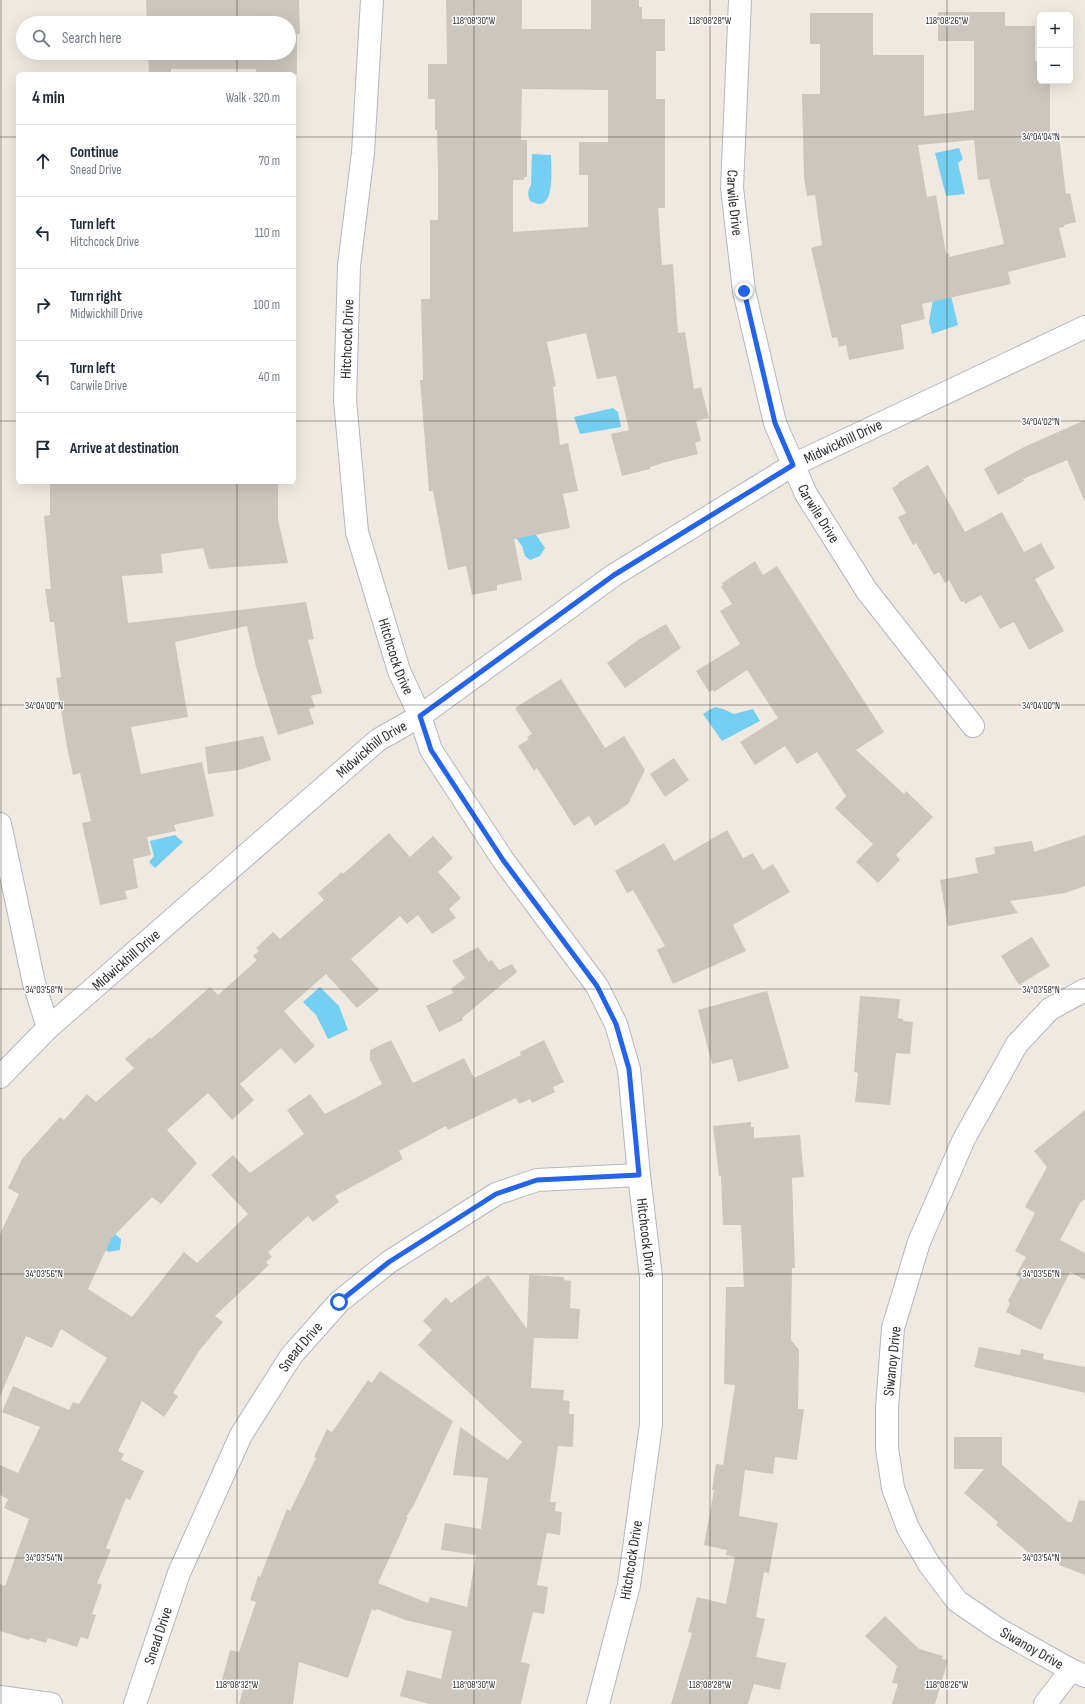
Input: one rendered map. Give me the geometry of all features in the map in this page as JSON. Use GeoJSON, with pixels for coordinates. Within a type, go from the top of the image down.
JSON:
{"type":"FeatureCollection","features":[{"type":"Feature","properties":{"kind":"street","name":"Hitchcock Drive"},"geometry":{"type":"LineString","coordinates":[[372,0],[363,153],[349,266],[345,400],[357,532],[399,671],[420,716],[431,750],[503,860],[597,986],[616,1024],[629,1069],[651,1278],[651,1424],[629,1585],[598,1704]]}},
{"type":"Feature","properties":{"kind":"street","name":"Carwile Drive"},"geometry":{"type":"LineString","coordinates":[[740,0],[732,188],[744,291],[775,423],[793,465],[815,509],[867,591],[973,726]]}},
{"type":"Feature","properties":{"kind":"street","name":"Midwickhill Drive"},"geometry":{"type":"LineString","coordinates":[[0,1077],[48,1028],[378,740],[420,716],[614,575],[793,465],[1085,327]]}},
{"type":"Feature","properties":{"kind":"street"},"geometry":{"type":"LineString","coordinates":[[0,824],[34,983],[48,1028]]}},
{"type":"Feature","properties":{"kind":"street","name":"Siwanoy Drive"},"geometry":{"type":"LineString","coordinates":[[1078,1673],[998,1629],[957,1601],[929,1564],[908,1528],[893,1488],[887,1448],[887,1408],[893,1328],[919,1242],[964,1139],[1017,1044],[1050,1009],[1085,990]]}},
{"type":"Feature","properties":{"kind":"street","name":"Snead Drive"},"geometry":{"type":"LineString","coordinates":[[135,1704],[179,1573],[241,1435],[291,1356],[339,1302],[389,1262],[496,1194],[537,1180],[639,1175]]}},
{"type":"Feature","properties":{"kind":"street"},"geometry":{"type":"LineString","coordinates":[[1045,1704],[1078,1673]]}},
{"type":"Feature","properties":{"kind":"street"},"geometry":{"type":"LineString","coordinates":[[0,1697],[51,1704]]}},
{"type":"Feature","properties":{"kind":"water"},"geometry":{"type":"Polygon","coordinates":[[[959,148],[963,159],[958,163],[965,194],[946,196],[935,153],[959,148]]]}},
{"type":"Feature","properties":{"kind":"water"},"geometry":{"type":"Polygon","coordinates":[[[532,154],[551,155],[550,192],[544,203],[539,204],[530,201],[528,195],[531,185],[532,154]]]}},
{"type":"Feature","properties":{"kind":"water"},"geometry":{"type":"Polygon","coordinates":[[[950,292],[958,325],[932,334],[929,322],[934,294],[950,292]]]}},
{"type":"Feature","properties":{"kind":"water"},"geometry":{"type":"Polygon","coordinates":[[[613,408],[618,412],[621,427],[580,434],[574,417],[613,408]]]}},
{"type":"Feature","properties":{"kind":"water"},"geometry":{"type":"Polygon","coordinates":[[[530,526],[545,548],[540,556],[530,560],[525,556],[522,546],[514,535],[530,526]]]}},
{"type":"Feature","properties":{"kind":"water"},"geometry":{"type":"Polygon","coordinates":[[[715,707],[734,714],[753,709],[760,721],[722,741],[703,714],[715,707]]]}},
{"type":"Feature","properties":{"kind":"water"},"geometry":{"type":"Polygon","coordinates":[[[175,835],[183,842],[155,868],[149,862],[154,856],[150,841],[175,835]]]}},
{"type":"Feature","properties":{"kind":"water"},"geometry":{"type":"Polygon","coordinates":[[[320,987],[339,1006],[348,1030],[328,1039],[316,1015],[303,1002],[320,987]]]}},
{"type":"Feature","properties":{"kind":"water"},"geometry":{"type":"Polygon","coordinates":[[[86,1226],[116,1231],[116,1235],[121,1239],[120,1250],[108,1252],[86,1226]]]}},
{"type":"Feature","properties":{"kind":"building"},"geometry":{"type":"Polygon","coordinates":[[[146,0],[299,0],[300,34],[297,34],[297,74],[296,72],[256,72],[256,69],[171,69],[171,72],[149,72],[148,60],[296,60],[296,16],[147,16],[146,0]]]}},
{"type":"Feature","properties":{"kind":"building"},"geometry":{"type":"Polygon","coordinates":[[[446,0],[522,0],[522,29],[591,29],[591,0],[639,0],[639,7],[642,7],[642,19],[665,19],[665,51],[656,51],[656,99],[665,99],[665,208],[658,208],[662,265],[673,264],[678,333],[685,332],[694,389],[701,387],[709,418],[696,421],[701,441],[695,443],[698,454],[666,462],[650,467],[650,469],[622,476],[611,434],[629,430],[616,376],[597,379],[586,333],[547,342],[556,386],[553,387],[560,445],[568,443],[578,491],[563,494],[570,528],[514,539],[522,580],[497,585],[497,590],[472,595],[466,566],[448,570],[433,491],[429,491],[420,380],[423,380],[421,299],[430,299],[430,220],[438,220],[437,130],[435,130],[435,99],[428,99],[428,64],[447,64],[446,0]],[[522,89],[521,140],[527,140],[527,177],[524,177],[524,180],[513,180],[513,232],[588,227],[588,175],[579,175],[579,142],[608,142],[608,90],[522,89]]]}},
{"type":"Feature","properties":{"kind":"building"},"geometry":{"type":"Polygon","coordinates":[[[938,12],[1005,12],[1005,26],[1035,26],[1035,61],[1037,61],[1037,84],[1050,84],[1050,137],[1059,136],[1066,194],[1070,193],[1076,222],[1059,228],[1066,257],[1008,272],[1011,284],[922,304],[925,319],[901,325],[904,349],[849,360],[846,345],[839,347],[837,337],[832,338],[811,248],[822,245],[815,195],[807,196],[804,178],[802,94],[820,94],[820,44],[810,44],[810,13],[873,13],[873,55],[924,55],[924,116],[974,110],[974,41],[938,41],[938,12]],[[974,140],[918,145],[927,197],[936,195],[946,254],[949,253],[949,257],[1004,244],[989,179],[978,180],[974,140]]]}},
{"type":"Feature","properties":{"kind":"building"},"geometry":{"type":"Polygon","coordinates":[[[1085,420],[1085,502],[1067,460],[1023,479],[1024,481],[998,495],[984,469],[1024,447],[1085,420]]]}},
{"type":"Feature","properties":{"kind":"building"},"geometry":{"type":"Polygon","coordinates":[[[928,465],[965,532],[1002,512],[1024,552],[1041,543],[1055,568],[1035,579],[1064,631],[1029,650],[1014,622],[1000,629],[981,595],[965,604],[964,601],[961,602],[949,580],[945,583],[939,572],[934,575],[916,543],[913,545],[898,517],[906,513],[892,488],[928,465]]]}},
{"type":"Feature","properties":{"kind":"building"},"geometry":{"type":"Polygon","coordinates":[[[50,484],[278,484],[278,520],[288,563],[209,569],[203,548],[161,554],[163,573],[122,576],[128,623],[306,602],[314,639],[308,640],[322,693],[311,696],[315,707],[309,709],[314,724],[278,735],[256,667],[247,626],[175,642],[188,717],[131,727],[141,774],[202,762],[214,816],[174,825],[176,831],[147,837],[151,855],[133,859],[138,888],[125,891],[127,899],[100,905],[82,823],[91,821],[80,773],[73,775],[56,678],[61,677],[54,622],[50,622],[45,589],[51,589],[44,516],[50,515],[50,484]]]}},
{"type":"Feature","properties":{"kind":"building"},"geometry":{"type":"Polygon","coordinates":[[[755,561],[763,575],[777,566],[884,732],[856,750],[904,794],[906,791],[933,817],[896,855],[900,860],[878,883],[856,862],[873,844],[835,808],[846,796],[817,752],[797,764],[785,746],[755,765],[740,742],[778,718],[747,670],[714,692],[713,690],[709,692],[696,671],[740,644],[720,611],[732,604],[721,587],[723,585],[722,583],[755,561]]]}},
{"type":"Feature","properties":{"kind":"building"},"geometry":{"type":"Polygon","coordinates":[[[666,624],[681,648],[625,688],[607,663],[638,640],[666,624]]]}},
{"type":"Feature","properties":{"kind":"building"},"geometry":{"type":"Polygon","coordinates":[[[561,679],[605,748],[624,736],[645,770],[628,804],[595,826],[589,816],[574,826],[537,768],[534,771],[518,746],[529,739],[527,737],[532,734],[515,708],[561,679]]]}},
{"type":"Feature","properties":{"kind":"building"},"geometry":{"type":"Polygon","coordinates":[[[263,736],[271,760],[239,770],[208,774],[205,747],[263,736]]]}},
{"type":"Feature","properties":{"kind":"building"},"geometry":{"type":"Polygon","coordinates":[[[674,758],[689,780],[665,797],[650,774],[674,758]]]}},
{"type":"Feature","properties":{"kind":"building"},"geometry":{"type":"Polygon","coordinates":[[[727,830],[743,858],[753,853],[763,870],[773,864],[790,892],[733,925],[746,951],[673,984],[657,950],[665,946],[633,890],[627,893],[615,871],[664,843],[674,861],[727,830]]]}},
{"type":"Feature","properties":{"kind":"building"},"geometry":{"type":"Polygon","coordinates":[[[389,833],[410,857],[433,836],[453,858],[438,872],[461,898],[449,909],[456,918],[432,934],[418,915],[407,924],[400,916],[351,959],[379,990],[357,1008],[326,974],[284,1011],[315,1046],[295,1064],[281,1048],[240,1084],[254,1100],[232,1120],[208,1093],[167,1130],[197,1163],[161,1204],[152,1197],[111,1239],[88,1289],[132,1317],[184,1252],[197,1263],[248,1214],[211,1175],[233,1155],[250,1173],[304,1134],[287,1110],[310,1094],[325,1114],[382,1084],[370,1060],[370,1050],[391,1040],[413,1083],[464,1058],[474,1078],[521,1055],[520,1052],[544,1040],[564,1082],[553,1087],[555,1092],[532,1103],[530,1099],[519,1104],[516,1098],[448,1130],[446,1126],[399,1151],[403,1159],[335,1196],[339,1202],[313,1222],[308,1216],[268,1252],[272,1257],[266,1262],[269,1265],[215,1316],[223,1322],[199,1351],[173,1393],[178,1396],[164,1417],[142,1401],[118,1451],[124,1454],[121,1460],[144,1471],[130,1500],[126,1498],[106,1548],[111,1550],[97,1583],[102,1585],[92,1614],[96,1615],[88,1639],[81,1637],[77,1647],[48,1638],[46,1643],[30,1638],[29,1640],[0,1631],[0,1584],[5,1586],[29,1519],[4,1508],[8,1499],[0,1495],[0,1465],[18,1473],[40,1427],[2,1412],[13,1386],[69,1410],[73,1402],[79,1404],[107,1358],[61,1329],[52,1348],[26,1336],[0,1396],[0,1234],[19,1194],[8,1188],[22,1159],[60,1117],[64,1120],[87,1094],[96,1102],[134,1068],[125,1059],[150,1037],[151,1039],[210,987],[218,995],[257,960],[253,956],[259,951],[256,948],[273,932],[280,939],[324,900],[318,893],[342,872],[343,874],[389,833]]]}},
{"type":"Feature","properties":{"kind":"building"},"geometry":{"type":"Polygon","coordinates":[[[1085,835],[1085,886],[1065,893],[1010,901],[1018,913],[948,926],[940,880],[978,873],[975,858],[995,854],[994,847],[1032,841],[1034,852],[1085,835]]]}},
{"type":"Feature","properties":{"kind":"building"},"geometry":{"type":"Polygon","coordinates":[[[1032,937],[1050,966],[1019,985],[1001,956],[1032,937]]]}},
{"type":"Feature","properties":{"kind":"building"},"geometry":{"type":"Polygon","coordinates":[[[478,947],[489,962],[491,959],[499,970],[512,964],[517,972],[462,1018],[463,1020],[439,1032],[426,1006],[453,993],[451,989],[465,978],[452,961],[478,947]]]}},
{"type":"Feature","properties":{"kind":"building"},"geometry":{"type":"Polygon","coordinates":[[[767,991],[789,1068],[738,1082],[732,1059],[712,1064],[698,1010],[767,991]]]}},
{"type":"Feature","properties":{"kind":"building"},"geometry":{"type":"Polygon","coordinates":[[[860,996],[900,999],[898,1018],[903,1019],[903,1021],[913,1022],[910,1054],[896,1053],[890,1105],[855,1102],[858,1073],[854,1072],[860,996]]]}},
{"type":"Feature","properties":{"kind":"building"},"geometry":{"type":"Polygon","coordinates":[[[1085,1110],[1085,1199],[1080,1203],[1060,1240],[1085,1253],[1085,1280],[1070,1272],[1041,1330],[1006,1312],[1010,1303],[1008,1301],[1020,1278],[1016,1275],[1026,1257],[1015,1251],[1035,1213],[1025,1207],[1047,1167],[1034,1151],[1085,1110]]]}},
{"type":"Feature","properties":{"kind":"building"},"geometry":{"type":"Polygon","coordinates":[[[751,1122],[751,1127],[754,1127],[754,1138],[800,1135],[804,1177],[792,1178],[795,1268],[792,1268],[791,1340],[799,1350],[798,1409],[804,1409],[797,1460],[775,1457],[773,1474],[745,1470],[739,1516],[778,1523],[769,1573],[764,1572],[756,1617],[765,1619],[756,1657],[786,1663],[780,1690],[754,1684],[748,1704],[671,1704],[692,1633],[688,1632],[697,1597],[726,1604],[735,1557],[726,1555],[727,1550],[704,1545],[714,1490],[712,1490],[716,1464],[723,1465],[735,1385],[724,1384],[726,1287],[744,1287],[741,1225],[723,1225],[721,1176],[719,1176],[713,1126],[751,1122]]]}},
{"type":"Feature","properties":{"kind":"building"},"geometry":{"type":"Polygon","coordinates":[[[488,1275],[527,1329],[529,1275],[564,1277],[564,1280],[571,1281],[570,1308],[580,1309],[578,1339],[534,1338],[531,1388],[564,1390],[563,1400],[570,1401],[569,1414],[574,1414],[573,1447],[558,1446],[550,1502],[556,1502],[555,1511],[562,1512],[560,1535],[547,1533],[537,1585],[548,1587],[544,1614],[533,1612],[521,1662],[530,1664],[521,1704],[429,1704],[400,1696],[407,1670],[441,1679],[452,1631],[405,1620],[377,1609],[376,1611],[372,1609],[348,1678],[299,1662],[293,1704],[239,1704],[244,1685],[222,1680],[230,1650],[239,1652],[256,1602],[250,1600],[258,1576],[260,1577],[287,1509],[290,1511],[316,1458],[314,1457],[327,1429],[332,1432],[368,1380],[372,1383],[380,1371],[453,1421],[414,1505],[406,1517],[408,1517],[378,1583],[428,1603],[430,1597],[467,1607],[476,1555],[441,1550],[445,1523],[481,1529],[488,1478],[453,1475],[460,1427],[508,1460],[522,1442],[418,1345],[432,1330],[423,1321],[446,1297],[451,1303],[488,1275]]]}},
{"type":"Feature","properties":{"kind":"building"},"geometry":{"type":"Polygon","coordinates":[[[979,1347],[1020,1355],[1021,1349],[1044,1354],[1043,1359],[1085,1367],[1085,1393],[974,1367],[979,1347]]]}},
{"type":"Feature","properties":{"kind":"building"},"geometry":{"type":"Polygon","coordinates":[[[954,1437],[1002,1437],[1002,1465],[1068,1522],[1072,1522],[1079,1500],[1085,1501],[1085,1575],[1059,1565],[1061,1559],[1029,1553],[996,1525],[998,1522],[964,1493],[984,1469],[954,1469],[954,1437]]]}},
{"type":"Feature","properties":{"kind":"building"},"geometry":{"type":"Polygon","coordinates":[[[885,1616],[919,1649],[943,1656],[942,1659],[948,1660],[935,1704],[892,1704],[898,1684],[892,1683],[897,1666],[865,1636],[885,1616]]]}},
{"type":"Feature","properties":{"kind":"route"},"geometry":{"type":"LineString","coordinates":[[339,1302],[389,1262],[496,1194],[537,1180],[639,1175],[629,1069],[616,1024],[597,986],[503,860],[431,750],[420,716],[449,693],[614,575],[793,465],[775,423],[744,291]]}}]}
